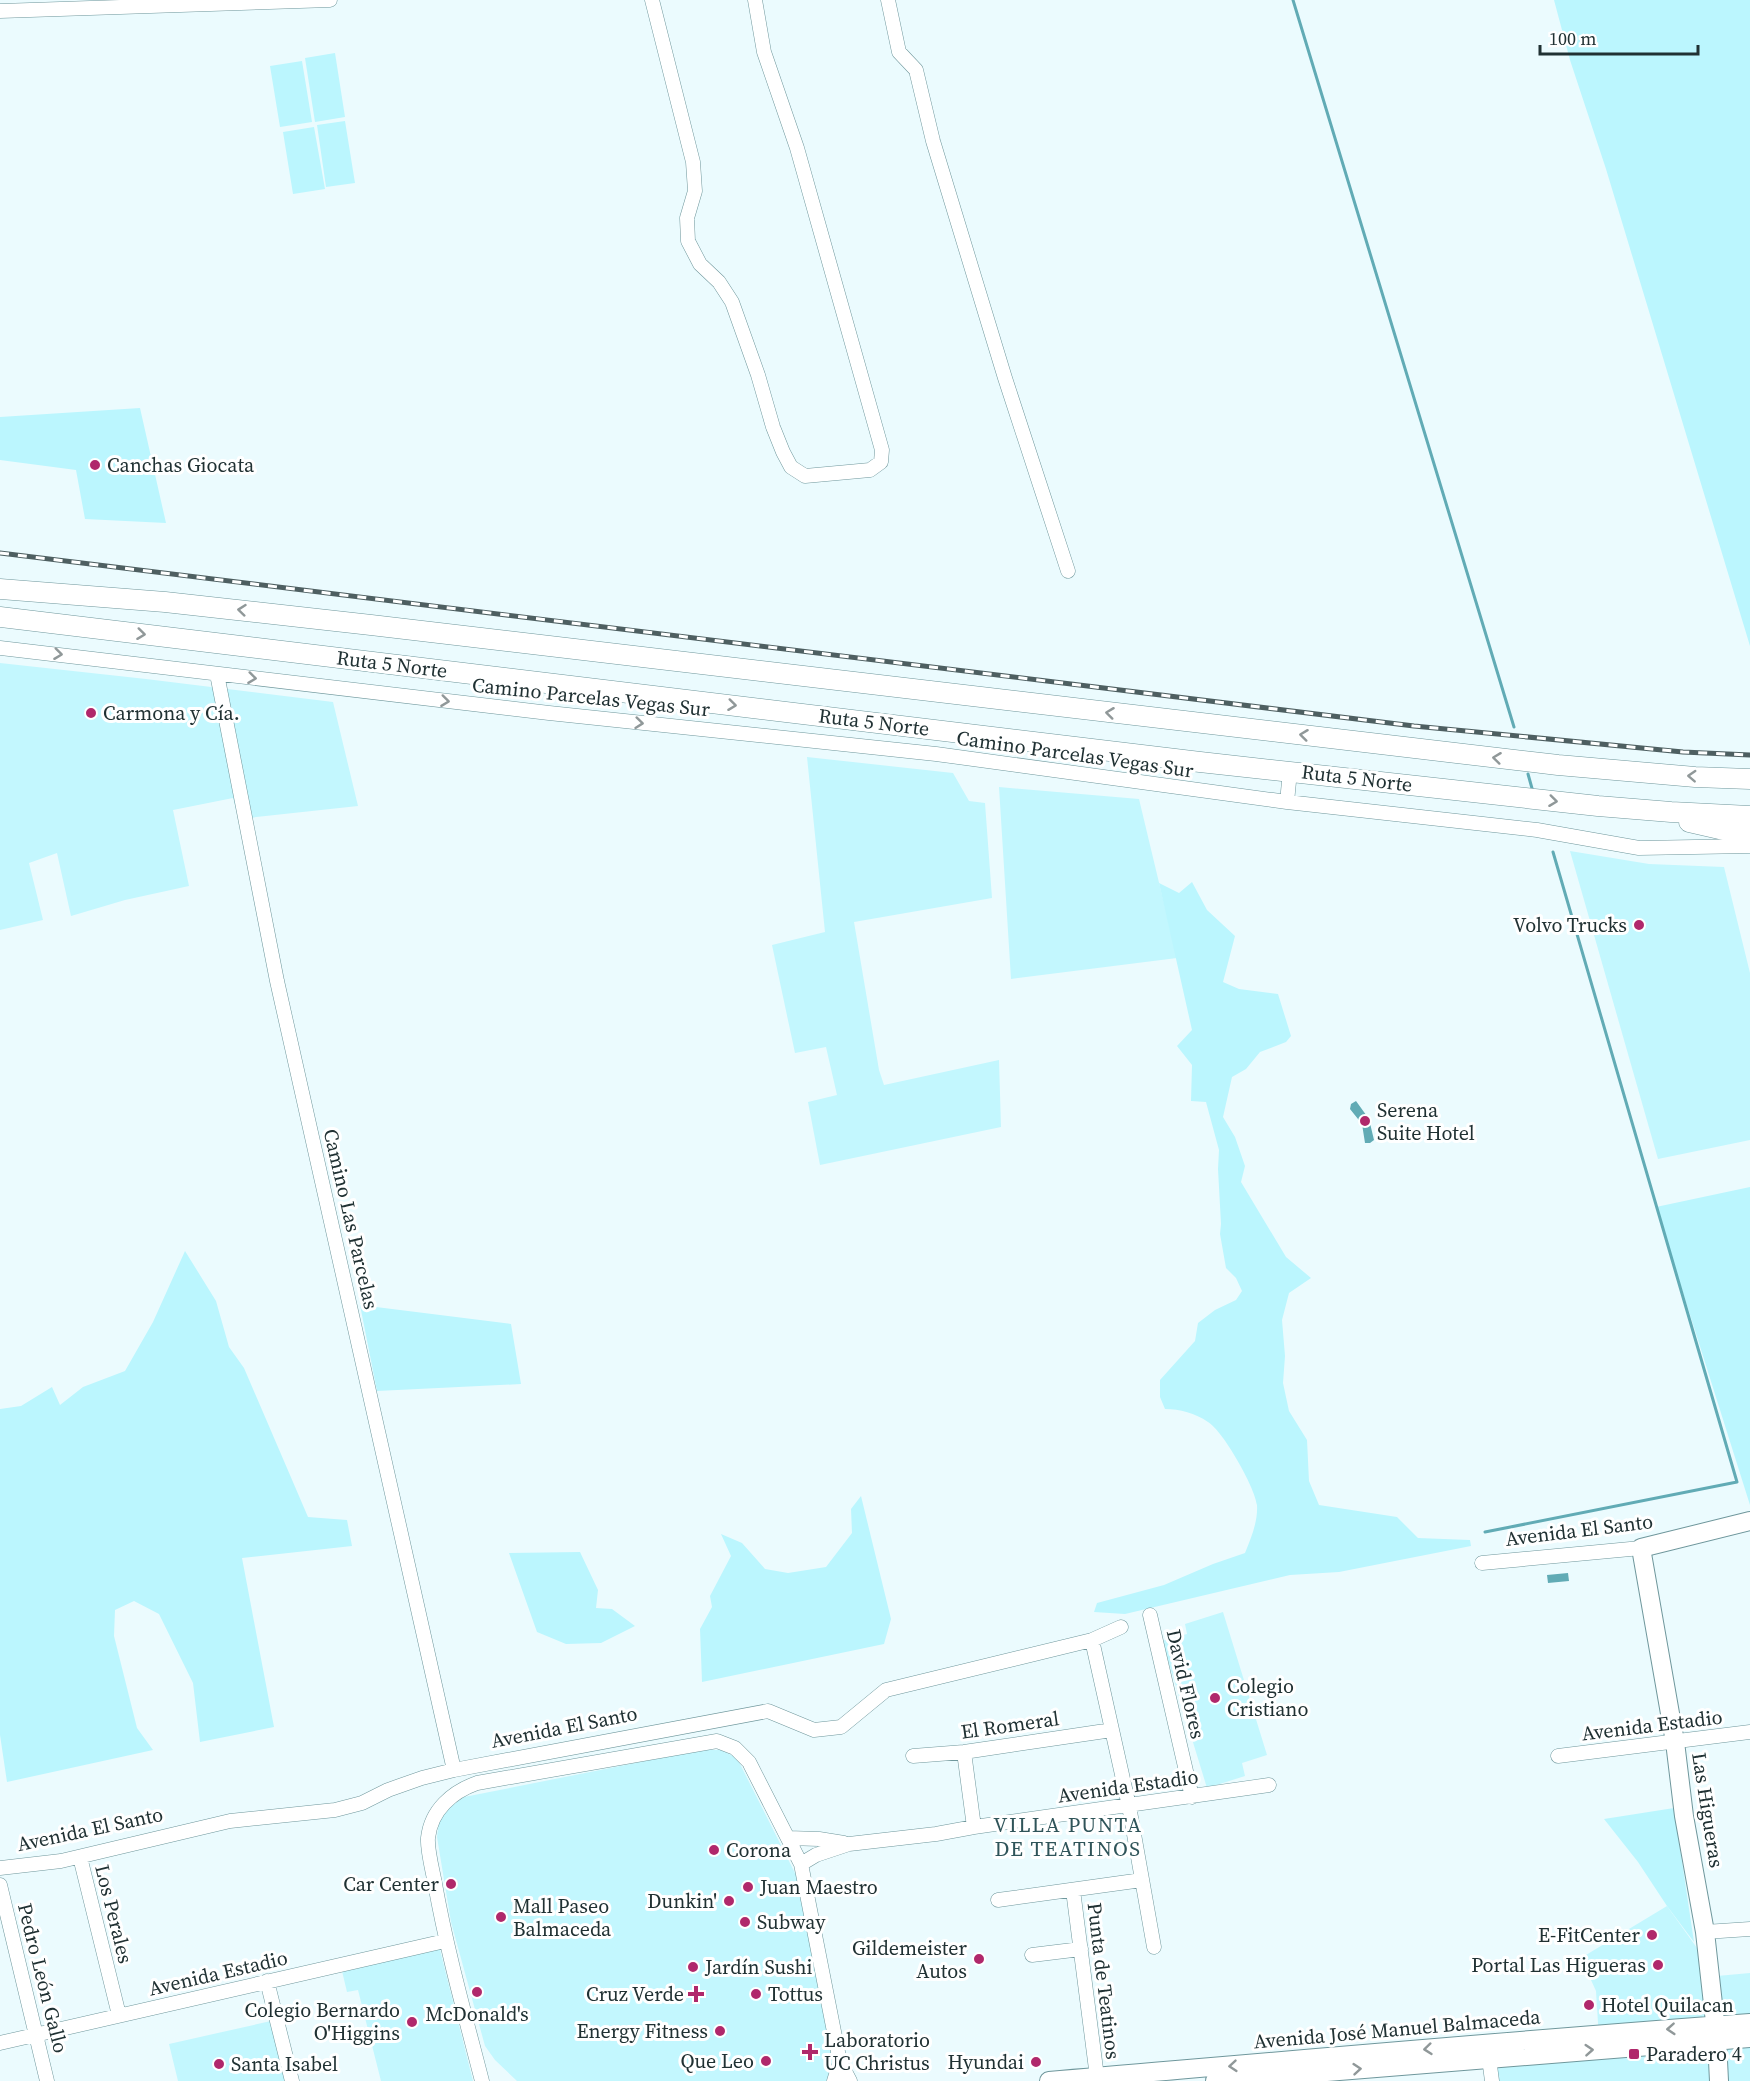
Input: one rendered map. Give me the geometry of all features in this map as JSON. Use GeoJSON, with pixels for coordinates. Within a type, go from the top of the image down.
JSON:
{"type":"FeatureCollection","features":[{"type":"Feature","properties":{"kind":"highway"},"geometry":{"type":"LineString","coordinates":[[0,575],[165,602]]}},
{"type":"Feature","properties":{"kind":"highway","name":"Ruta 5 Norte"},"geometry":{"type":"LineString","coordinates":[[0,588],[165,602],[580,649],[1558,765],[1695,777],[1750,779]]}},
{"type":"Feature","properties":{"kind":"highway","name":"Ruta 5 Norte"},"geometry":{"type":"LineString","coordinates":[[0,617],[1200,762],[1634,810],[1750,816]]}},
{"type":"Feature","properties":{"kind":"highway"},"geometry":{"type":"LineString","coordinates":[[1634,810],[1750,836]]}},
{"type":"Feature","properties":{"kind":"main road","name":"Avenida El Santo"},"geometry":{"type":"LineString","coordinates":[[1641,1548],[1750,1521]]}},
{"type":"Feature","properties":{"kind":"main road","name":"Las Higueras"},"geometry":{"type":"LineString","coordinates":[[1641,1548],[1705,1932],[1719,2081]]}},
{"type":"Feature","properties":{"kind":"main road","name":"Avenida José Manuel Balmaceda"},"geometry":{"type":"LineString","coordinates":[[1215,2081],[1386,2074],[1489,2058],[1716,2033],[1750,2023]]}},
{"type":"Feature","properties":{"kind":"main road","name":"Avenida José Manuel Balmaceda"},"geometry":{"type":"LineString","coordinates":[[1049,2081],[1097,2077],[1173,2076],[1567,2036],[1716,2033],[1750,2038]]}},
{"type":"Feature","properties":{"kind":"main road"},"geometry":{"type":"LineString","coordinates":[[1489,2058],[1492,2052],[1503,2045],[1556,2040],[1567,2036]]}},
{"type":"Feature","properties":{"kind":"street"},"geometry":{"type":"LineString","coordinates":[[0,11],[159,3],[330,0]]}},
{"type":"Feature","properties":{"kind":"street"},"geometry":{"type":"LineString","coordinates":[[652,0],[693,162],[695,191],[687,218],[688,241],[700,264],[719,282],[732,302],[783,452],[792,467],[805,476],[870,470],[881,462],[882,450],[797,148],[764,52],[755,0]]}},
{"type":"Feature","properties":{"kind":"street"},"geometry":{"type":"LineString","coordinates":[[888,0],[899,52],[916,70],[933,141],[1005,378],[1068,571]]}},
{"type":"Feature","properties":{"kind":"street","name":"Camino Parcelas Vegas Sur"},"geometry":{"type":"LineString","coordinates":[[0,648],[549,713],[936,754],[1287,802],[1537,830],[1639,848],[1750,846]]}},
{"type":"Feature","properties":{"kind":"street","name":"Camino Las Parcelas"},"geometry":{"type":"LineString","coordinates":[[217,674],[277,981],[454,1770]]}},
{"type":"Feature","properties":{"kind":"street"},"geometry":{"type":"LineString","coordinates":[[1287,802],[1290,771]]}},
{"type":"Feature","properties":{"kind":"street","name":"Avenida El Santo"},"geometry":{"type":"LineString","coordinates":[[1482,1563],[1641,1548]]}},
{"type":"Feature","properties":{"kind":"street","name":"David Flores"},"geometry":{"type":"LineString","coordinates":[[1150,1615],[1192,1797]]}},
{"type":"Feature","properties":{"kind":"street","name":"Avenida El Santo"},"geometry":{"type":"LineString","coordinates":[[0,1868],[61,1861],[230,1821],[335,1810],[362,1803],[388,1790],[422,1778],[454,1770],[768,1711],[814,1730],[841,1727],[886,1690],[1092,1640],[1121,1627]]}},
{"type":"Feature","properties":{"kind":"street"},"geometry":{"type":"LineString","coordinates":[[1092,1640],[1130,1806],[1154,1947]]}},
{"type":"Feature","properties":{"kind":"street","name":"El Romeral"},"geometry":{"type":"LineString","coordinates":[[913,1756],[964,1752],[1112,1730]]}},
{"type":"Feature","properties":{"kind":"street","name":"Avenida Estadio"},"geometry":{"type":"LineString","coordinates":[[1558,1756],[1750,1732]]}},
{"type":"Feature","properties":{"kind":"street"},"geometry":{"type":"LineString","coordinates":[[492,2081],[481,2074],[445,1941],[428,1839],[435,1816],[448,1798],[463,1788],[477,1783],[717,1741],[735,1748],[749,1762],[801,1864],[840,2062],[850,2081]]}},
{"type":"Feature","properties":{"kind":"street"},"geometry":{"type":"LineString","coordinates":[[964,1752],[974,1827]]}},
{"type":"Feature","properties":{"kind":"street","name":"Avenida Estadio"},"geometry":{"type":"LineString","coordinates":[[801,1864],[816,1855],[849,1844],[936,1834],[1269,1785]]}},
{"type":"Feature","properties":{"kind":"street","name":"Avenida Estadio"},"geometry":{"type":"LineString","coordinates":[[788,1838],[819,1839],[849,1844]]}},
{"type":"Feature","properties":{"kind":"street","name":"Los Perales"},"geometry":{"type":"LineString","coordinates":[[80,1857],[119,2015]]}},
{"type":"Feature","properties":{"kind":"street"},"geometry":{"type":"LineString","coordinates":[[998,1900],[1142,1880]]}},
{"type":"Feature","properties":{"kind":"street","name":"Pedro León Gallo"},"geometry":{"type":"LineString","coordinates":[[0,1885],[47,2081]]}},
{"type":"Feature","properties":{"kind":"street","name":"Punta de Teatinos"},"geometry":{"type":"LineString","coordinates":[[1073,1890],[1097,2077]]}},
{"type":"Feature","properties":{"kind":"street"},"geometry":{"type":"LineString","coordinates":[[1705,1932],[1750,1929]]}},
{"type":"Feature","properties":{"kind":"street","name":"Avenida Estadio"},"geometry":{"type":"LineString","coordinates":[[0,2043],[445,1941]]}},
{"type":"Feature","properties":{"kind":"street"},"geometry":{"type":"LineString","coordinates":[[1032,1955],[1081,1949]]}},
{"type":"Feature","properties":{"kind":"street"},"geometry":{"type":"LineString","coordinates":[[267,1982],[292,2081]]}},
{"type":"Feature","properties":{"kind":"street"},"geometry":{"type":"LineString","coordinates":[[1489,2058],[1492,2081]]}},
{"type":"Feature","properties":{"kind":"street"},"geometry":{"type":"LineString","coordinates":[[834,2081],[840,2062]]}},
{"type":"Feature","properties":{"kind":"shaded area"},"geometry":{"type":"Polygon","coordinates":[[[1554,0],[1750,0],[1750,646],[1606,169],[1570,60],[1554,0]]]}},
{"type":"Feature","properties":{"kind":"shaded area"},"geometry":{"type":"Polygon","coordinates":[[[335,53],[345,117],[315,122],[305,58],[335,53]]]}},
{"type":"Feature","properties":{"kind":"shaded area"},"geometry":{"type":"Polygon","coordinates":[[[302,61],[312,122],[280,127],[270,66],[302,61]]]}},
{"type":"Feature","properties":{"kind":"shaded area"},"geometry":{"type":"Polygon","coordinates":[[[345,121],[355,183],[326,187],[317,125],[345,121]]]}},
{"type":"Feature","properties":{"kind":"shaded area"},"geometry":{"type":"Polygon","coordinates":[[[314,127],[325,189],[293,194],[283,132],[314,127]]]}},
{"type":"Feature","properties":{"kind":"shaded area","name":"Canchas Giocata"},"geometry":{"type":"Polygon","coordinates":[[[140,408],[166,523],[85,519],[76,470],[0,460],[0,417],[140,408]]]}},
{"type":"Feature","properties":{"kind":"shaded area"},"geometry":{"type":"Polygon","coordinates":[[[0,663],[333,702],[358,806],[239,819],[233,798],[173,810],[189,886],[125,900],[71,916],[57,853],[29,863],[43,920],[0,930],[0,663]]]}},
{"type":"Feature","properties":{"kind":"shaded area"},"geometry":{"type":"Polygon","coordinates":[[[807,757],[953,773],[969,801],[985,803],[992,898],[854,922],[879,1070],[884,1085],[999,1060],[1001,1127],[820,1165],[808,1102],[837,1095],[826,1047],[795,1053],[772,945],[825,932],[807,757]]]}},
{"type":"Feature","properties":{"kind":"shaded area"},"geometry":{"type":"Polygon","coordinates":[[[999,787],[1139,799],[1177,958],[1011,979],[999,787]]]}},
{"type":"Feature","properties":{"kind":"shaded area"},"geometry":{"type":"Polygon","coordinates":[[[1570,851],[1649,864],[1724,867],[1750,973],[1750,1140],[1658,1159],[1570,851]]]}},
{"type":"Feature","properties":{"kind":"shaded area"},"geometry":{"type":"Polygon","coordinates":[[[1192,882],[1207,910],[1235,936],[1223,982],[1239,989],[1278,994],[1291,1036],[1286,1042],[1260,1052],[1246,1069],[1232,1077],[1223,1117],[1235,1137],[1245,1166],[1241,1182],[1286,1257],[1311,1278],[1289,1293],[1282,1320],[1285,1356],[1283,1383],[1289,1411],[1307,1440],[1309,1481],[1319,1505],[1397,1517],[1418,1538],[1470,1540],[1471,1546],[1339,1572],[1290,1575],[1125,1614],[1094,1612],[1097,1603],[1164,1585],[1245,1553],[1256,1518],[1257,1505],[1251,1486],[1222,1436],[1198,1416],[1165,1409],[1160,1397],[1160,1380],[1195,1341],[1198,1323],[1215,1310],[1236,1300],[1242,1291],[1236,1278],[1226,1268],[1220,1234],[1219,1150],[1206,1102],[1191,1101],[1192,1065],[1177,1046],[1192,1030],[1159,883],[1179,893],[1192,882]]]}},
{"type":"Feature","properties":{"kind":"shaded area","name":"Serena Suite Hotel"},"geometry":{"type":"Polygon","coordinates":[[[1356,1101],[1369,1119],[1374,1140],[1370,1143],[1365,1143],[1362,1124],[1350,1109],[1351,1104],[1356,1101]]]}},
{"type":"Feature","properties":{"kind":"shaded area"},"geometry":{"type":"Polygon","coordinates":[[[1750,1187],[1750,1505],[1656,1207],[1750,1187]]]}},
{"type":"Feature","properties":{"kind":"shaded area"},"geometry":{"type":"Polygon","coordinates":[[[185,1251],[216,1301],[229,1347],[244,1368],[308,1517],[347,1520],[352,1546],[242,1558],[274,1727],[200,1742],[193,1683],[159,1614],[134,1601],[115,1610],[114,1636],[137,1728],[153,1750],[7,1782],[0,1735],[0,1409],[21,1406],[52,1387],[60,1405],[83,1387],[125,1371],[153,1322],[185,1251]]]}},
{"type":"Feature","properties":{"kind":"shaded area"},"geometry":{"type":"Polygon","coordinates":[[[360,1305],[511,1324],[521,1384],[377,1391],[360,1305]]]}},
{"type":"Feature","properties":{"kind":"shaded area"},"geometry":{"type":"Polygon","coordinates":[[[861,1496],[891,1619],[884,1644],[702,1682],[700,1629],[712,1607],[710,1596],[731,1556],[721,1534],[742,1543],[765,1569],[788,1573],[826,1567],[852,1533],[851,1509],[861,1496]]]}},
{"type":"Feature","properties":{"kind":"shaded area"},"geometry":{"type":"Polygon","coordinates":[[[580,1552],[598,1590],[596,1608],[612,1609],[635,1626],[601,1643],[566,1644],[537,1632],[509,1553],[580,1552]]]}},
{"type":"Feature","properties":{"kind":"shaded area"},"geometry":{"type":"Polygon","coordinates":[[[1568,1573],[1569,1581],[1548,1583],[1547,1575],[1568,1573]]]}},
{"type":"Feature","properties":{"kind":"shaded area","name":"Colegio Cristiano"},"geometry":{"type":"Polygon","coordinates":[[[1223,1612],[1267,1755],[1242,1763],[1245,1776],[1207,1788],[1162,1641],[1187,1634],[1185,1624],[1223,1612]]]}},
{"type":"Feature","properties":{"kind":"shaded area"},"geometry":{"type":"Polygon","coordinates":[[[701,1750],[721,1750],[737,1758],[796,1875],[838,2060],[826,2081],[517,2081],[495,2060],[485,2046],[451,1922],[437,1837],[439,1821],[449,1808],[464,1797],[701,1750]]]}},
{"type":"Feature","properties":{"kind":"shaded area"},"geometry":{"type":"Polygon","coordinates":[[[1674,1808],[1694,1942],[1638,1862],[1604,1819],[1674,1808]]]}},
{"type":"Feature","properties":{"kind":"shaded area"},"geometry":{"type":"Polygon","coordinates":[[[1667,1906],[1717,1976],[1750,1973],[1750,2081],[1497,2081],[1495,2068],[1600,2055],[1596,1991],[1581,1958],[1667,1906]]]}},
{"type":"Feature","properties":{"kind":"shaded area","name":"Colegio Bernardo O'Higgins"},"geometry":{"type":"Polygon","coordinates":[[[439,1946],[473,2081],[381,2081],[358,1990],[347,1992],[342,1971],[439,1946]]]}},
{"type":"Feature","properties":{"kind":"shaded area","name":"Santa Isabel"},"geometry":{"type":"Polygon","coordinates":[[[271,2021],[286,2081],[178,2081],[169,2044],[271,2021]]]}},
{"type":"Feature","properties":{"kind":"waterway"},"geometry":{"type":"LineString","coordinates":[[1293,0],[1514,727]]}},
{"type":"Feature","properties":{"kind":"waterway"},"geometry":{"type":"LineString","coordinates":[[1528,774],[1533,792]]}},
{"type":"Feature","properties":{"kind":"waterway"},"geometry":{"type":"LineString","coordinates":[[1485,1532],[1737,1482],[1553,852]]}},
{"type":"Feature","properties":{"kind":"railway"},"geometry":{"type":"LineString","coordinates":[[0,553],[1414,726],[1683,752],[1750,755]]}},
{"type":"Feature","properties":{"kind":"place","name":"Canchas Giocata"},"geometry":{"type":"Point","coordinates":[95,465]}},
{"type":"Feature","properties":{"kind":"place","name":"Carmona y Cía."},"geometry":{"type":"Point","coordinates":[91,713]}},
{"type":"Feature","properties":{"kind":"place","name":"Volvo Trucks"},"geometry":{"type":"Point","coordinates":[1639,925]}},
{"type":"Feature","properties":{"kind":"place","name":"Serena Suite Hotel"},"geometry":{"type":"Point","coordinates":[1365,1121]}},
{"type":"Feature","properties":{"kind":"place","name":"Colegio Cristiano"},"geometry":{"type":"Point","coordinates":[1215,1698]}},
{"type":"Feature","properties":{"kind":"place","name":"Corona"},"geometry":{"type":"Point","coordinates":[714,1850]}},
{"type":"Feature","properties":{"kind":"place","name":"Car Center"},"geometry":{"type":"Point","coordinates":[451,1884]}},
{"type":"Feature","properties":{"kind":"place","name":"Juan Maestro"},"geometry":{"type":"Point","coordinates":[748,1887]}},
{"type":"Feature","properties":{"kind":"place","name":"Dunkin'"},"geometry":{"type":"Point","coordinates":[729,1901]}},
{"type":"Feature","properties":{"kind":"place","name":"Mall Paseo Balmaceda"},"geometry":{"type":"Point","coordinates":[501,1917]}},
{"type":"Feature","properties":{"kind":"place","name":"Subway"},"geometry":{"type":"Point","coordinates":[745,1922]}},
{"type":"Feature","properties":{"kind":"place","name":"E-FitCenter"},"geometry":{"type":"Point","coordinates":[1652,1935]}},
{"type":"Feature","properties":{"kind":"place","name":"Gildemeister Autos"},"geometry":{"type":"Point","coordinates":[979,1959]}},
{"type":"Feature","properties":{"kind":"place","name":"Portal Las Higueras"},"geometry":{"type":"Point","coordinates":[1658,1965]}},
{"type":"Feature","properties":{"kind":"place","name":"Jardín Sushi"},"geometry":{"type":"Point","coordinates":[693,1967]}},
{"type":"Feature","properties":{"kind":"place","name":"McDonald's"},"geometry":{"type":"Point","coordinates":[477,1992]}},
{"type":"Feature","properties":{"kind":"place","name":"Cruz Verde"},"geometry":{"type":"Point","coordinates":[696,1994]}},
{"type":"Feature","properties":{"kind":"place","name":"Tottus"},"geometry":{"type":"Point","coordinates":[756,1994]}},
{"type":"Feature","properties":{"kind":"place","name":"Hotel Quilacan"},"geometry":{"type":"Point","coordinates":[1589,2005]}},
{"type":"Feature","properties":{"kind":"place","name":"Colegio Bernardo O'Higgins"},"geometry":{"type":"Point","coordinates":[412,2022]}},
{"type":"Feature","properties":{"kind":"place","name":"Energy Fitness"},"geometry":{"type":"Point","coordinates":[720,2031]}},
{"type":"Feature","properties":{"kind":"place","name":"Laboratorio UC Christus"},"geometry":{"type":"Point","coordinates":[810,2052]}},
{"type":"Feature","properties":{"kind":"place","name":"Paradero 4"},"geometry":{"type":"Point","coordinates":[1634,2054]}},
{"type":"Feature","properties":{"kind":"place","name":"Que Leo"},"geometry":{"type":"Point","coordinates":[766,2061]}},
{"type":"Feature","properties":{"kind":"place","name":"Hyundai"},"geometry":{"type":"Point","coordinates":[1036,2062]}},
{"type":"Feature","properties":{"kind":"place","name":"Santa Isabel"},"geometry":{"type":"Point","coordinates":[219,2064]}},
{"type":"Feature","properties":{"kind":"district","name":"VILLA PUNTA DE TEATINOS"},"geometry":{"type":"Point","coordinates":[1068,1836]}}]}
